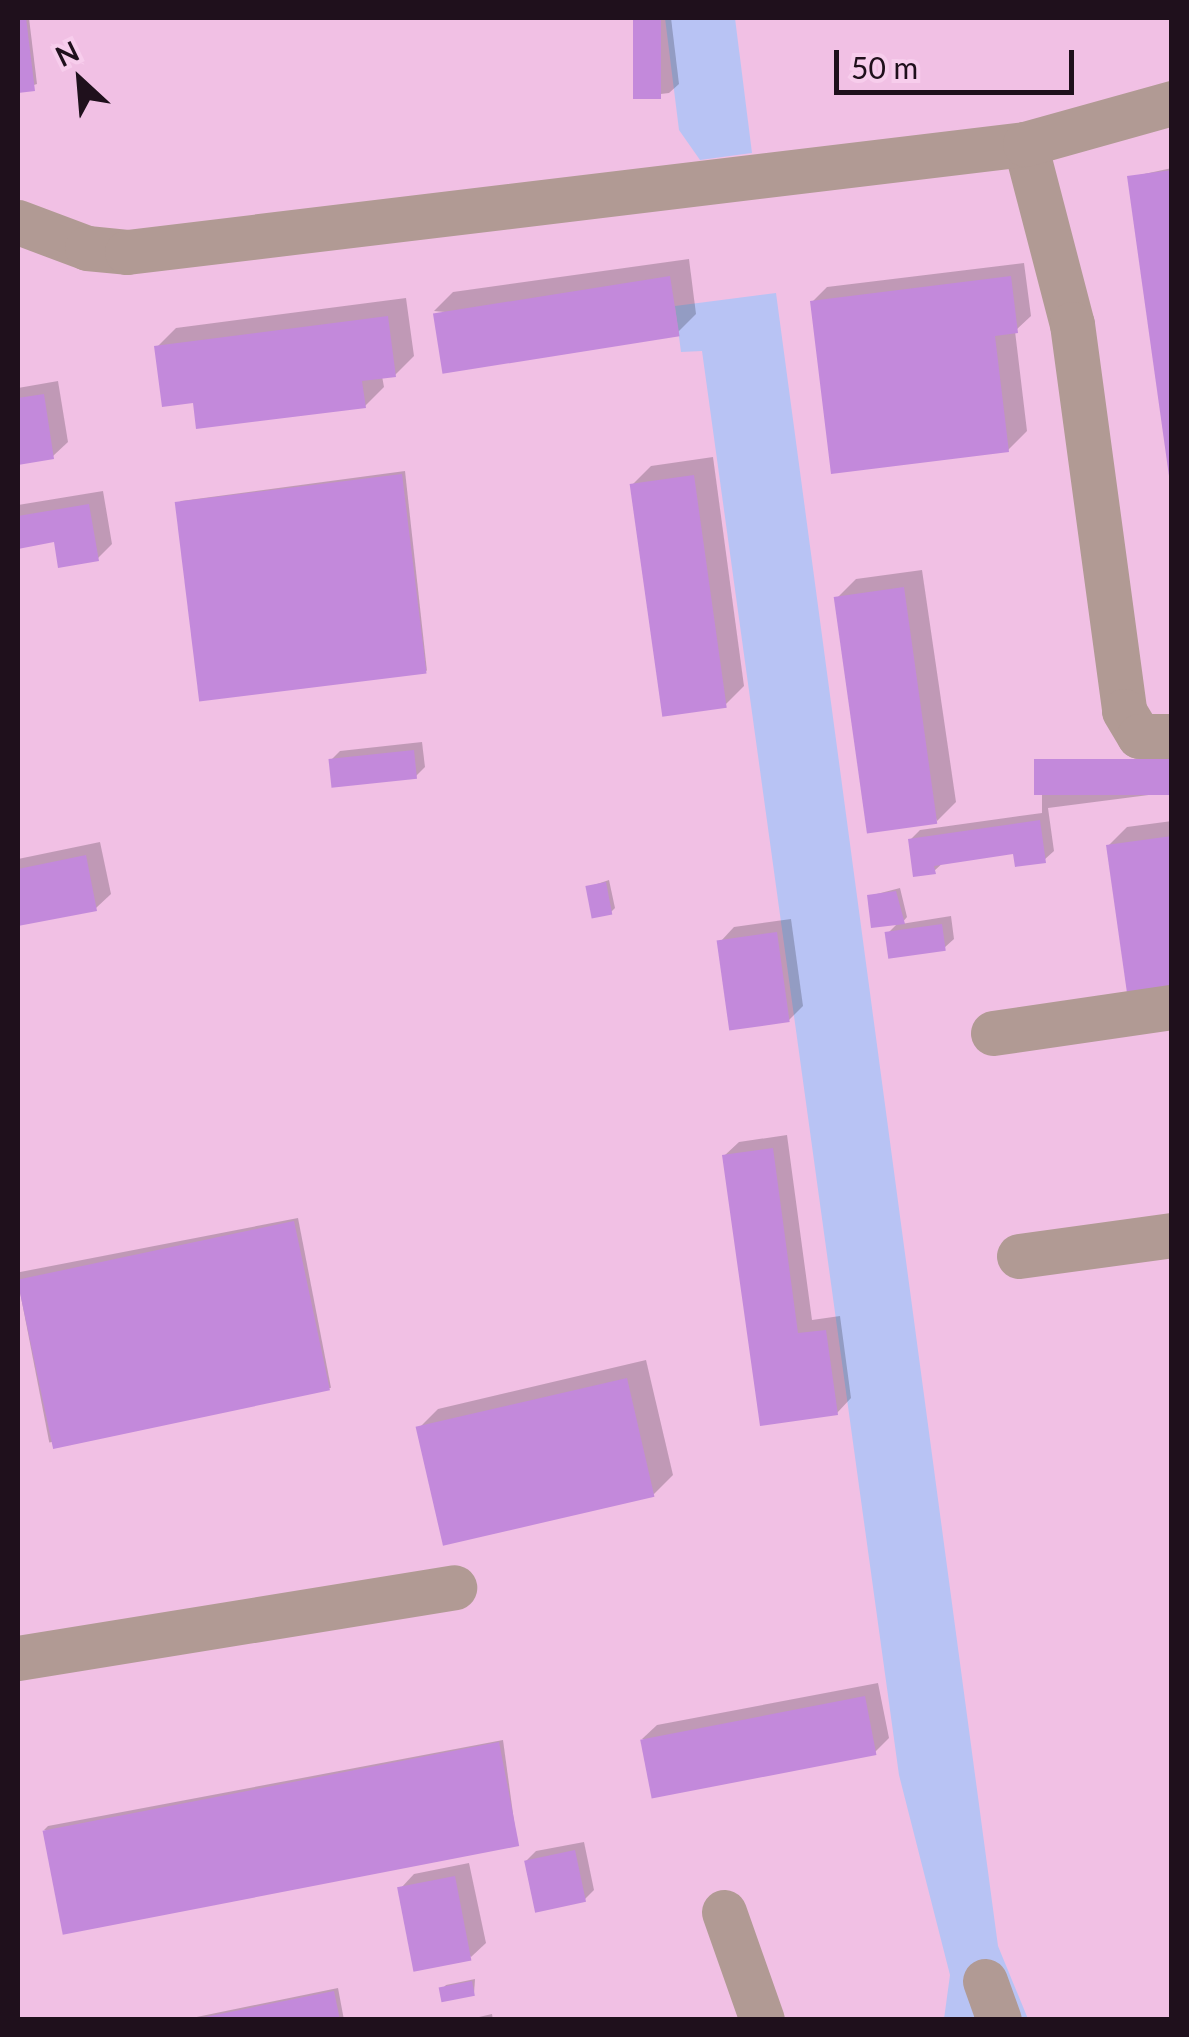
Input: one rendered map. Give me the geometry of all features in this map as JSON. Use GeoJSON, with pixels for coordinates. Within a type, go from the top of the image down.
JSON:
{"type":"FeatureCollection","features":[{"type":"Feature","properties":{"kind":"lane"},"geometry":{"type":"LineString","coordinates":[[18,222],[88,248],[127,252],[1025,144],[1172,103]]}},
{"type":"Feature","properties":{"kind":"lane"},"geometry":{"type":"LineString","coordinates":[[1025,144],[1072,324],[1124,711],[1140,736],[1172,736]]}},
{"type":"Feature","properties":{"kind":"lane"},"geometry":{"type":"LineString","coordinates":[[993,1033],[1172,1007]]}},
{"type":"Feature","properties":{"kind":"lane"},"geometry":{"type":"LineString","coordinates":[[1019,1256],[1172,1235]]}},
{"type":"Feature","properties":{"kind":"lane"},"geometry":{"type":"LineString","coordinates":[[18,1658],[454,1587]]}},
{"type":"Feature","properties":{"kind":"lane"},"geometry":{"type":"LineString","coordinates":[[724,1912],[762,2020]]}},
{"type":"Feature","properties":{"kind":"shaded area"},"geometry":{"type":"Polygon","coordinates":[[[18,18],[1171,18],[1171,2019],[18,2019],[18,18]]]}},
{"type":"Feature","properties":{"kind":"shaded area"},"geometry":{"type":"Polygon","coordinates":[[[665,18],[735,18],[752,153],[700,160],[679,130],[665,18]]]}},
{"type":"Feature","properties":{"kind":"shaded area"},"geometry":{"type":"Polygon","coordinates":[[[776,293],[998,1946],[1028,2019],[944,2019],[950,1975],[899,1775],[702,351],[681,352],[675,306],[776,293]]]}},
{"type":"Feature","properties":{"kind":"building"},"geometry":{"type":"Polygon","coordinates":[[[18,18],[26,18],[35,91],[18,93],[18,18]]]}},
{"type":"Feature","properties":{"kind":"building"},"geometry":{"type":"Polygon","coordinates":[[[633,18],[661,18],[661,99],[633,99],[633,18]]]}},
{"type":"Feature","properties":{"kind":"building"},"geometry":{"type":"Polygon","coordinates":[[[1172,170],[1172,476],[1169,476],[1127,176],[1172,170]]]}},
{"type":"Feature","properties":{"kind":"building"},"geometry":{"type":"Polygon","coordinates":[[[670,276],[680,336],[442,374],[433,314],[670,276]]]}},
{"type":"Feature","properties":{"kind":"building"},"geometry":{"type":"Polygon","coordinates":[[[1011,276],[1018,333],[995,336],[1009,452],[831,474],[810,301],[1011,276]]]}},
{"type":"Feature","properties":{"kind":"building"},"geometry":{"type":"Polygon","coordinates":[[[388,316],[396,377],[362,381],[366,408],[196,429],[193,403],[162,407],[154,346],[388,316]]]}},
{"type":"Feature","properties":{"kind":"building"},"geometry":{"type":"Polygon","coordinates":[[[44,394],[54,459],[18,465],[18,398],[44,394]]]}},
{"type":"Feature","properties":{"kind":"building"},"geometry":{"type":"Polygon","coordinates":[[[402,474],[426,674],[199,701],[175,502],[402,474]]]}},
{"type":"Feature","properties":{"kind":"building"},"geometry":{"type":"Polygon","coordinates":[[[694,475],[727,708],[662,717],[630,484],[694,475]]]}},
{"type":"Feature","properties":{"kind":"building"},"geometry":{"type":"Polygon","coordinates":[[[89,504],[99,561],[58,568],[54,542],[18,549],[18,516],[89,504]]]}},
{"type":"Feature","properties":{"kind":"building"},"geometry":{"type":"Polygon","coordinates":[[[904,587],[937,824],[867,834],[834,597],[904,587]]]}},
{"type":"Feature","properties":{"kind":"building"},"geometry":{"type":"Polygon","coordinates":[[[414,750],[417,779],[332,788],[328,759],[414,750]]]}},
{"type":"Feature","properties":{"kind":"building"},"geometry":{"type":"Polygon","coordinates":[[[1034,759],[1172,759],[1172,795],[1034,795],[1034,759]]]}},
{"type":"Feature","properties":{"kind":"building"},"geometry":{"type":"Polygon","coordinates":[[[1040,820],[1046,863],[1015,867],[1013,854],[934,866],[936,874],[913,877],[908,839],[1040,820]]]}},
{"type":"Feature","properties":{"kind":"building"},"geometry":{"type":"Polygon","coordinates":[[[1172,836],[1172,987],[1127,993],[1106,845],[1172,836]]]}},
{"type":"Feature","properties":{"kind":"building"},"geometry":{"type":"Polygon","coordinates":[[[86,855],[97,911],[18,926],[18,869],[86,855]]]}},
{"type":"Feature","properties":{"kind":"building"},"geometry":{"type":"Polygon","coordinates":[[[606,882],[612,914],[592,918],[585,886],[606,882]]]}},
{"type":"Feature","properties":{"kind":"building"},"geometry":{"type":"Polygon","coordinates":[[[896,891],[905,924],[871,928],[867,895],[896,891]]]}},
{"type":"Feature","properties":{"kind":"building"},"geometry":{"type":"Polygon","coordinates":[[[942,924],[946,951],[888,959],[885,932],[942,924]]]}},
{"type":"Feature","properties":{"kind":"building"},"geometry":{"type":"Polygon","coordinates":[[[777,932],[790,1022],[729,1031],[717,940],[777,932]]]}},
{"type":"Feature","properties":{"kind":"building"},"geometry":{"type":"Polygon","coordinates":[[[773,1148],[798,1333],[826,1330],[838,1415],[760,1426],[722,1155],[773,1148]]]}},
{"type":"Feature","properties":{"kind":"building"},"geometry":{"type":"Polygon","coordinates":[[[294,1221],[330,1390],[53,1449],[18,1280],[294,1221]]]}},
{"type":"Feature","properties":{"kind":"building"},"geometry":{"type":"Polygon","coordinates":[[[627,1378],[654,1497],[443,1546],[416,1427],[627,1378]]]}},
{"type":"Feature","properties":{"kind":"building"},"geometry":{"type":"Polygon","coordinates":[[[865,1696],[876,1755],[652,1799],[640,1740],[865,1696]]]}},
{"type":"Feature","properties":{"kind":"building"},"geometry":{"type":"Polygon","coordinates":[[[499,1742],[519,1846],[63,1935],[43,1831],[499,1742]]]}},
{"type":"Feature","properties":{"kind":"building"},"geometry":{"type":"Polygon","coordinates":[[[575,1850],[586,1902],[535,1913],[524,1861],[575,1850]]]}},
{"type":"Feature","properties":{"kind":"building"},"geometry":{"type":"Polygon","coordinates":[[[455,1876],[471,1960],[413,1972],[397,1887],[455,1876]]]}},
{"type":"Feature","properties":{"kind":"building"},"geometry":{"type":"Polygon","coordinates":[[[472,1981],[475,1996],[441,2002],[439,1987],[472,1981]]]}},
{"type":"Feature","properties":{"kind":"building"},"geometry":{"type":"Polygon","coordinates":[[[334,1991],[340,2020],[200,2020],[200,2018],[334,1991]]]}}]}
